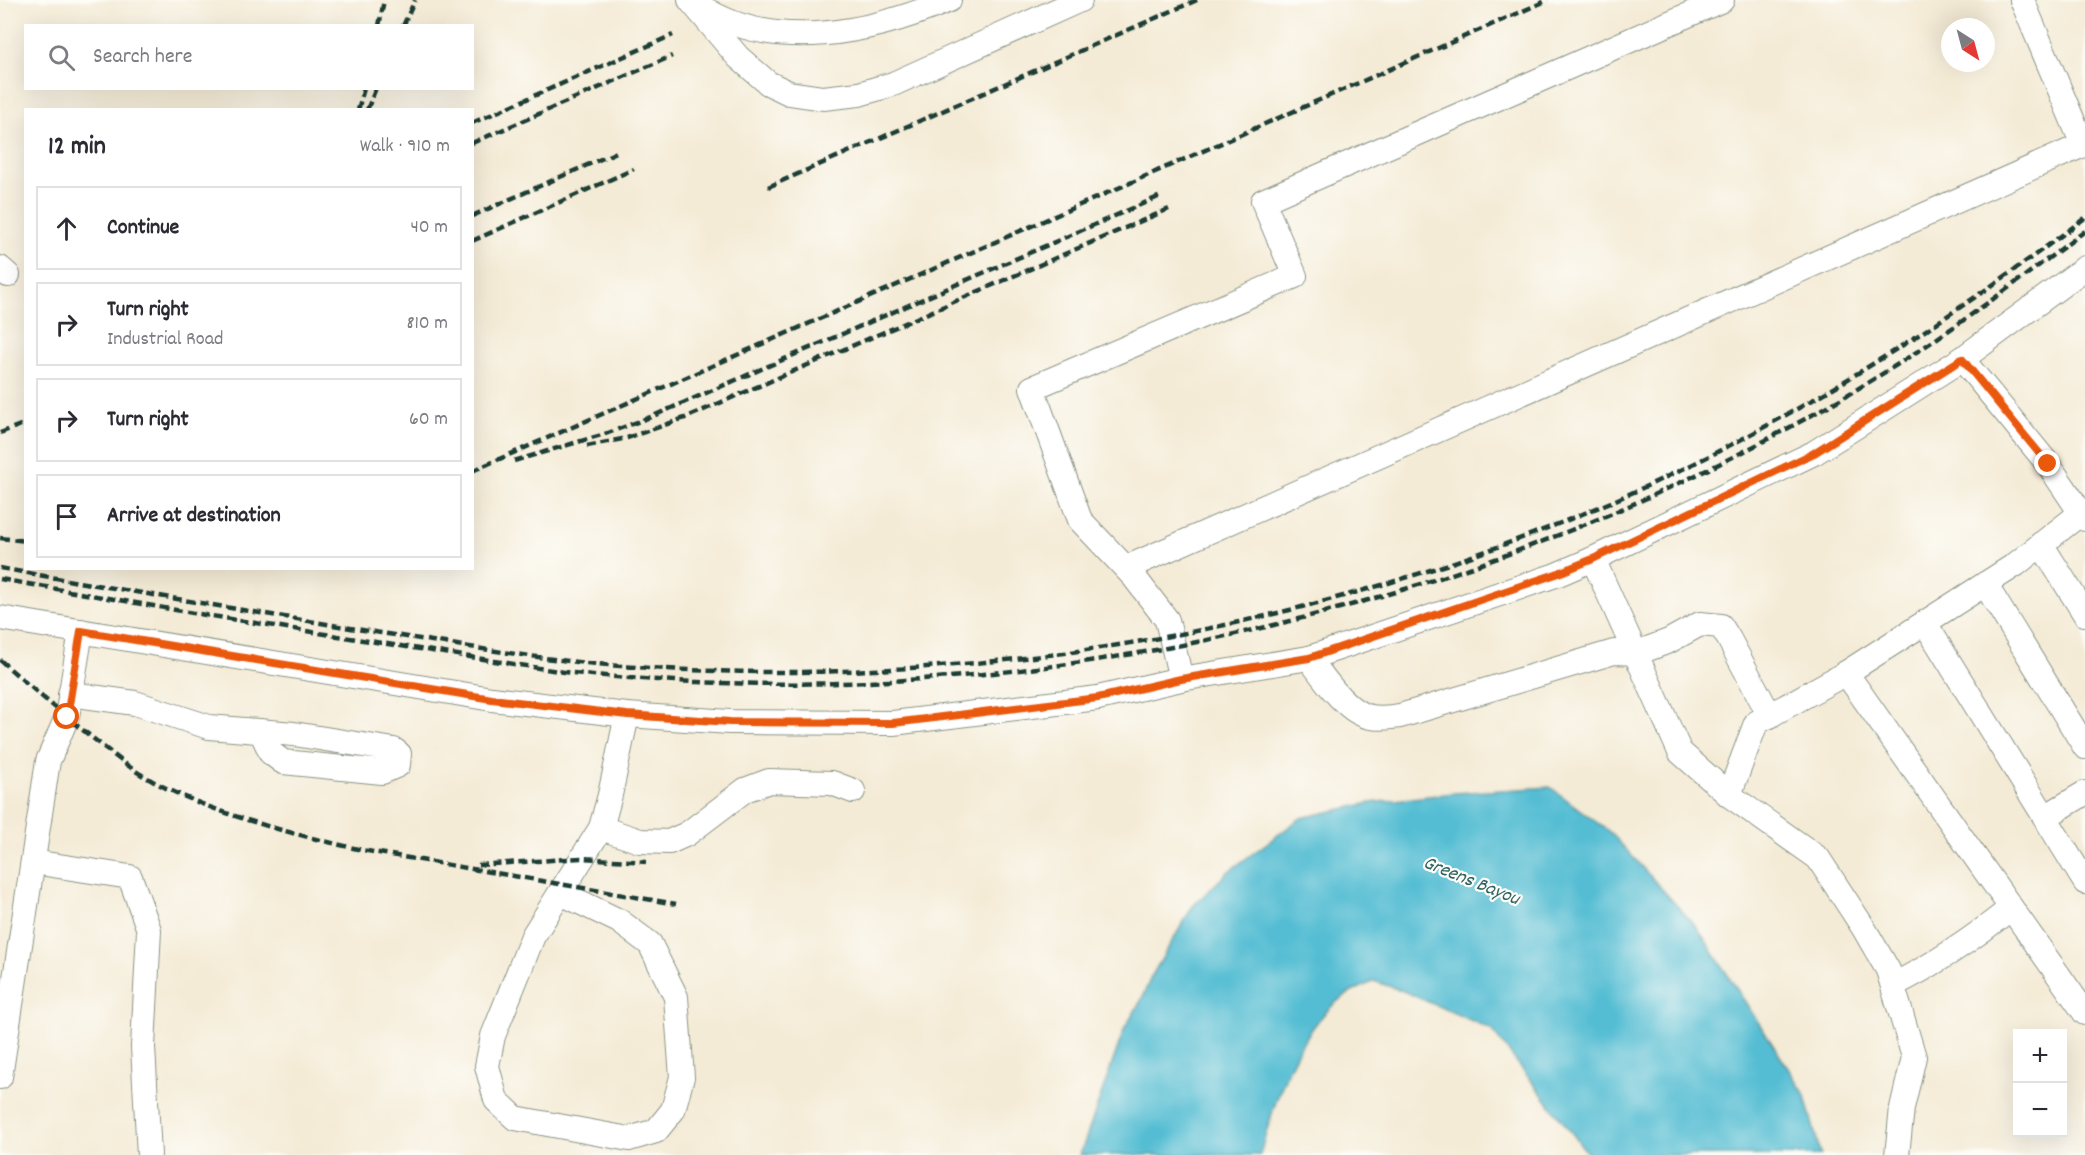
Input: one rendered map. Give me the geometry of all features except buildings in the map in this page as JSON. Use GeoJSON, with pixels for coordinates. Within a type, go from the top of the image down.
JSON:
{"type":"FeatureCollection","features":[{"type":"Feature","properties":{"kind":"street"},"geometry":{"type":"LineString","coordinates":[[691,0],[715,16],[739,26],[775,33],[822,34],[875,25],[948,0]]}},
{"type":"Feature","properties":{"kind":"street"},"geometry":{"type":"LineString","coordinates":[[691,0],[714,31],[738,57],[768,83],[789,93],[823,98],[859,94],[893,84],[1077,1]]}},
{"type":"Feature","properties":{"kind":"street"},"geometry":{"type":"LineString","coordinates":[[1181,679],[1167,620],[1126,568],[1080,520],[1032,388],[1295,276],[1263,201],[1722,0]]}},
{"type":"Feature","properties":{"kind":"street"},"geometry":{"type":"LineString","coordinates":[[1126,568],[2083,145],[2022,0]]}},
{"type":"Feature","properties":{"kind":"street"},"geometry":{"type":"LineString","coordinates":[[0,618],[492,699],[627,715],[730,722],[893,723],[1098,698],[1181,679],[1309,658],[1556,574],[1593,559],[1814,453],[1962,359],[2085,268]]}},
{"type":"Feature","properties":{"kind":"street"},"geometry":{"type":"LineString","coordinates":[[1729,795],[1756,723],[1846,673],[1925,623],[2015,565],[2041,544],[2083,516],[2048,464],[1962,359]]}},
{"type":"Feature","properties":{"kind":"street"},"geometry":{"type":"LineString","coordinates":[[2041,544],[2085,614]]}},
{"type":"Feature","properties":{"kind":"street"},"geometry":{"type":"LineString","coordinates":[[1593,559],[1680,752],[1729,795],[1818,858],[1888,970],[1914,1057],[1902,1108],[1897,1155]]}},
{"type":"Feature","properties":{"kind":"street"},"geometry":{"type":"LineString","coordinates":[[1985,584],[2085,747]]}},
{"type":"Feature","properties":{"kind":"street"},"geometry":{"type":"LineString","coordinates":[[1925,623],[2085,882]]}},
{"type":"Feature","properties":{"kind":"street"},"geometry":{"type":"LineString","coordinates":[[1309,658],[1343,700],[1358,713],[1371,717],[1400,716],[1614,652],[1636,653],[1669,641],[1700,624],[1720,626],[1770,716]]}},
{"type":"Feature","properties":{"kind":"street"},"geometry":{"type":"LineString","coordinates":[[0,1077],[48,761],[67,717],[81,631]]}},
{"type":"Feature","properties":{"kind":"street"},"geometry":{"type":"LineString","coordinates":[[1846,673],[2085,1013]]}},
{"type":"Feature","properties":{"kind":"street"},"geometry":{"type":"LineString","coordinates":[[70,694],[135,703],[209,727],[261,731],[294,734],[394,750],[399,754],[399,765],[382,772],[283,762],[271,753],[261,731]]}},
{"type":"Feature","properties":{"kind":"street"},"geometry":{"type":"LineString","coordinates":[[561,893],[619,921],[650,944],[676,997],[682,1077],[673,1110],[656,1131],[628,1139],[515,1118],[496,1100],[488,1066],[493,1036],[533,936],[601,828],[627,715]]}},
{"type":"Feature","properties":{"kind":"street"},"geometry":{"type":"LineString","coordinates":[[601,828],[640,841],[669,842],[687,834],[745,790],[769,781],[832,783],[853,791]]}},
{"type":"Feature","properties":{"kind":"street"},"geometry":{"type":"LineString","coordinates":[[2045,817],[2085,793]]}},
{"type":"Feature","properties":{"kind":"street"},"geometry":{"type":"LineString","coordinates":[[33,862],[130,877],[149,930],[143,1047],[149,1155]]}},
{"type":"Feature","properties":{"kind":"street"},"geometry":{"type":"LineString","coordinates":[[1893,985],[1946,956],[1975,937],[2011,908]]}},
{"type":"Feature","properties":{"kind":"water","name":"Greens Bayou"},"geometry":{"type":"Polygon","coordinates":[[[1550,787],[1612,834],[1698,929],[1804,1093],[1821,1155],[1589,1155],[1491,1029],[1374,981],[1336,1003],[1306,1038],[1295,1056],[1278,1096],[1260,1155],[1080,1155],[1125,1027],[1141,1001],[1151,977],[1193,906],[1229,871],[1301,818],[1370,803],[1454,793],[1550,787]]]}},
{"type":"Feature","properties":{"kind":"railway"},"geometry":{"type":"LineString","coordinates":[[379,24],[384,0]]}},
{"type":"Feature","properties":{"kind":"railway"},"geometry":{"type":"LineString","coordinates":[[404,24],[415,0]]}},
{"type":"Feature","properties":{"kind":"railway"},"geometry":{"type":"LineString","coordinates":[[768,187],[1197,0]]}},
{"type":"Feature","properties":{"kind":"railway"},"geometry":{"type":"LineString","coordinates":[[474,470],[1548,0]]}},
{"type":"Feature","properties":{"kind":"railway"},"geometry":{"type":"LineString","coordinates":[[474,122],[673,35]]}},
{"type":"Feature","properties":{"kind":"railway"},"geometry":{"type":"LineString","coordinates":[[474,142],[672,56]]}},
{"type":"Feature","properties":{"kind":"railway"},"geometry":{"type":"LineString","coordinates":[[359,108],[363,90]]}},
{"type":"Feature","properties":{"kind":"railway"},"geometry":{"type":"LineString","coordinates":[[368,108],[375,90]]}},
{"type":"Feature","properties":{"kind":"railway"},"geometry":{"type":"LineString","coordinates":[[474,215],[619,151]]}},
{"type":"Feature","properties":{"kind":"railway"},"geometry":{"type":"LineString","coordinates":[[474,240],[634,169]]}},
{"type":"Feature","properties":{"kind":"railway"},"geometry":{"type":"LineString","coordinates":[[514,461],[608,433],[653,416],[1163,195]]}},
{"type":"Feature","properties":{"kind":"railway"},"geometry":{"type":"LineString","coordinates":[[587,446],[627,438],[685,418],[1169,209]]}},
{"type":"Feature","properties":{"kind":"railway"},"geometry":{"type":"LineString","coordinates":[[0,568],[381,633],[531,656],[621,666],[745,672],[869,670],[993,661],[1116,645],[1238,622],[1358,592],[1476,554],[1592,510],[1658,481],[1722,449],[1847,379],[1968,302],[2085,218]]}},
{"type":"Feature","properties":{"kind":"railway"},"geometry":{"type":"LineString","coordinates":[[0,579],[193,613],[564,672],[733,683],[902,680],[1071,664],[1237,634],[1401,590],[1561,534],[1715,466],[1864,385],[1949,330],[2085,231]]}},
{"type":"Feature","properties":{"kind":"railway"},"geometry":{"type":"LineString","coordinates":[[0,433],[24,424]]}},
{"type":"Feature","properties":{"kind":"railway"},"geometry":{"type":"LineString","coordinates":[[0,538],[24,541]]}},
{"type":"Feature","properties":{"kind":"railway"},"geometry":{"type":"LineString","coordinates":[[0,660],[62,714],[134,770],[167,788],[220,811],[277,829],[362,850],[676,904]]}},
{"type":"Feature","properties":{"kind":"railway"},"geometry":{"type":"LineString","coordinates":[[478,865],[581,858],[646,862]]}},
{"type":"Feature","properties":{"kind":"route"},"geometry":{"type":"LineString","coordinates":[[67,717],[81,631],[492,699],[627,715],[730,722],[893,723],[1098,698],[1181,679],[1309,658],[1556,574],[1593,559],[1814,453],[1962,359],[2048,464]]}}]}
